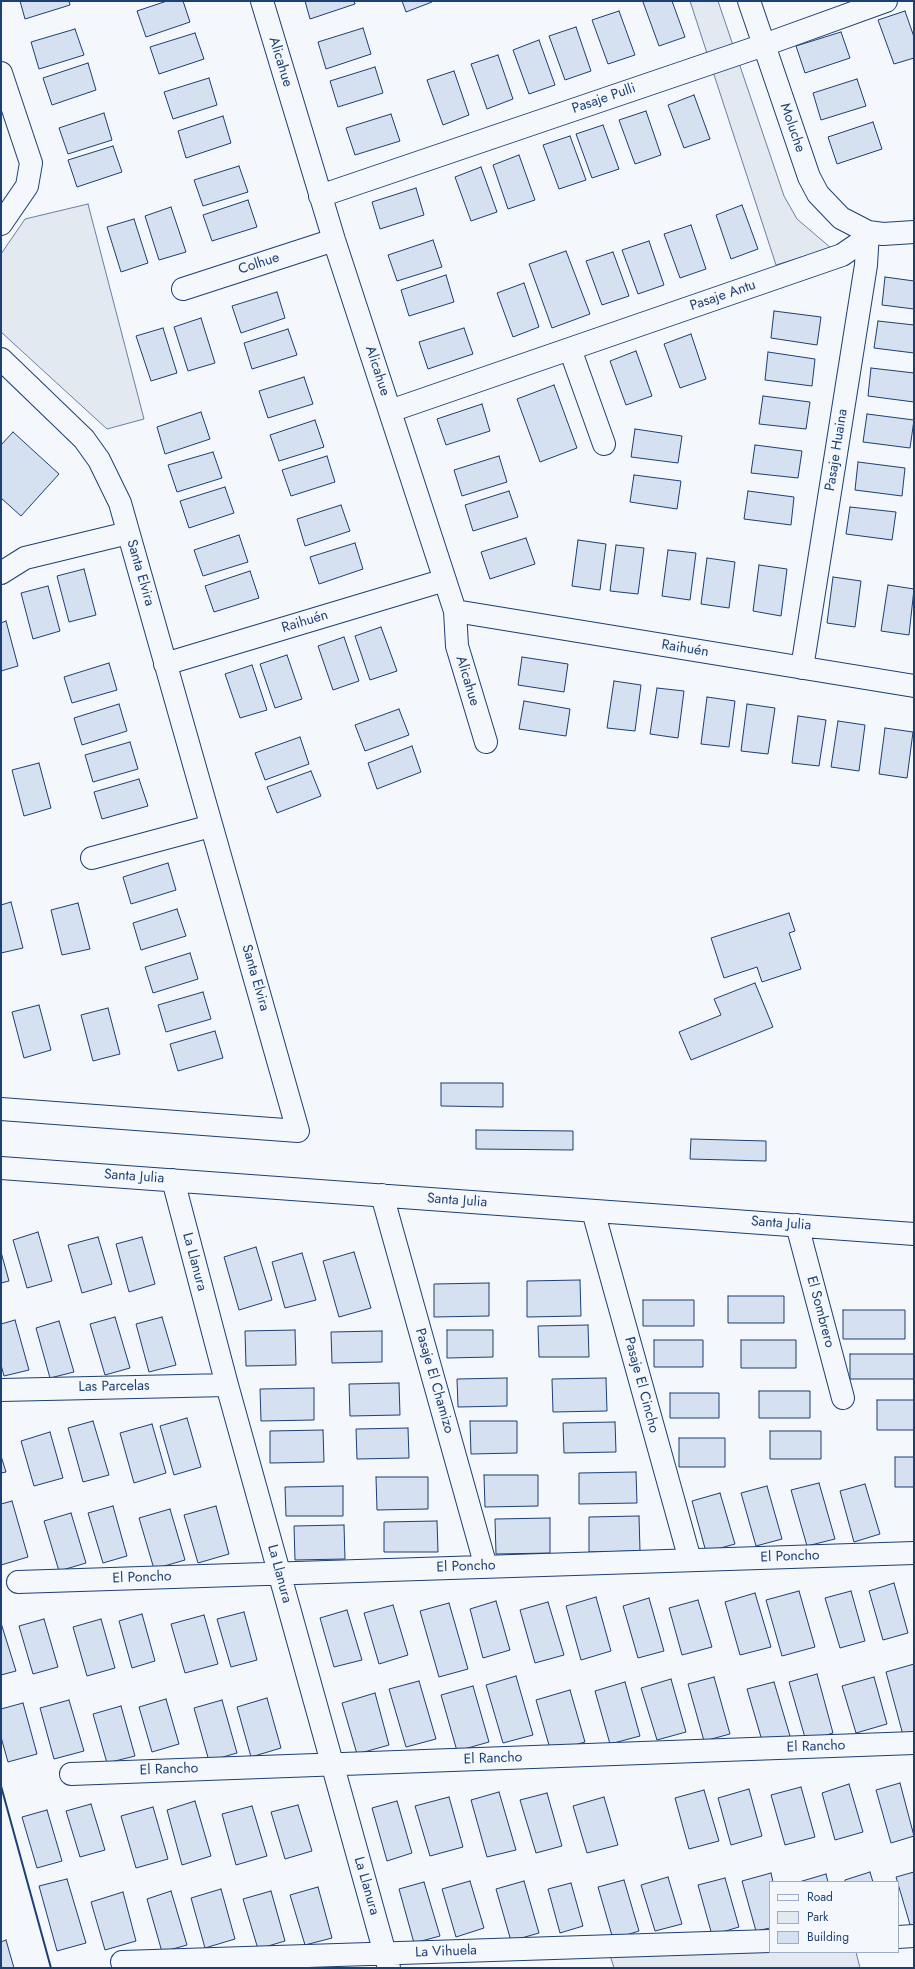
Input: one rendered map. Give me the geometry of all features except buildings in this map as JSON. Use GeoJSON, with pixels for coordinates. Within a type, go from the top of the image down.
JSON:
{"type":"FeatureCollection","features":[{"type":"Feature","properties":{"kind":"street","name":"Alicahue"},"geometry":{"type":"LineString","coordinates":[[262,1],[320,196],[455,611],[457,646],[486,742]]}},
{"type":"Feature","properties":{"kind":"street","name":"Moluche"},"geometry":{"type":"LineString","coordinates":[[748,1],[809,177],[818,194],[841,218],[868,232]]}},
{"type":"Feature","properties":{"kind":"street","name":"Pasaje Pulli"},"geometry":{"type":"LineString","coordinates":[[320,196],[764,45],[886,1]]}},
{"type":"Feature","properties":{"kind":"street"},"geometry":{"type":"LineString","coordinates":[[1,73],[31,163],[27,186],[1,224]]}},
{"type":"Feature","properties":{"kind":"street"},"geometry":{"type":"LineString","coordinates":[[868,232],[883,234],[914,232]]}},
{"type":"Feature","properties":{"kind":"street","name":"Pasaje Antu"},"geometry":{"type":"LineString","coordinates":[[390,412],[842,255],[861,242],[868,232]]}},
{"type":"Feature","properties":{"kind":"street","name":"Pasaje Huaina"},"geometry":{"type":"LineString","coordinates":[[802,668],[866,266],[868,232]]}},
{"type":"Feature","properties":{"kind":"street","name":"Colhue"},"geometry":{"type":"LineString","coordinates":[[183,289],[334,240]]}},
{"type":"Feature","properties":{"kind":"street"},"geometry":{"type":"LineString","coordinates":[[570,349],[604,444]]}},
{"type":"Feature","properties":{"kind":"street","name":"Santa Elvira"},"geometry":{"type":"LineString","coordinates":[[1,359],[84,439],[111,481],[128,533],[298,1131],[1,1109]]}},
{"type":"Feature","properties":{"kind":"street"},"geometry":{"type":"LineString","coordinates":[[1,573],[25,558],[128,533]]}},
{"type":"Feature","properties":{"kind":"street","name":"Raihuén"},"geometry":{"type":"LineString","coordinates":[[165,664],[445,580]]}},
{"type":"Feature","properties":{"kind":"street","name":"Raihuén"},"geometry":{"type":"LineString","coordinates":[[455,611],[914,686]]}},
{"type":"Feature","properties":{"kind":"street"},"geometry":{"type":"LineString","coordinates":[[92,858],[211,826]]}},
{"type":"Feature","properties":{"kind":"street","name":"Santa Julia"},"geometry":{"type":"LineString","coordinates":[[1,1168],[914,1234]]}},
{"type":"Feature","properties":{"kind":"street","name":"La Llanura"},"geometry":{"type":"LineString","coordinates":[[173,1180],[227,1385],[387,1961]]}},
{"type":"Feature","properties":{"kind":"street","name":"Pasaje El Chamizo"},"geometry":{"type":"LineString","coordinates":[[382,1195],[486,1566]]}},
{"type":"Feature","properties":{"kind":"street","name":"Pasaje El Cincho"},"geometry":{"type":"LineString","coordinates":[[593,1211],[690,1560]]}},
{"type":"Feature","properties":{"kind":"street","name":"El Sombrero"},"geometry":{"type":"LineString","coordinates":[[797,1225],[842,1398]]}},
{"type":"Feature","properties":{"kind":"street","name":"Las Parcelas"},"geometry":{"type":"LineString","coordinates":[[1,1390],[227,1385]]}},
{"type":"Feature","properties":{"kind":"street","name":"El Poncho"},"geometry":{"type":"LineString","coordinates":[[18,1582],[914,1552]]}},
{"type":"Feature","properties":{"kind":"street","name":"El Rancho"},"geometry":{"type":"LineString","coordinates":[[71,1774],[914,1743]]}},
{"type":"Feature","properties":{"kind":"street"},"geometry":{"type":"LineString","coordinates":[[899,1937],[914,1936]]}},
{"type":"Feature","properties":{"kind":"street","name":"La Vihuela"},"geometry":{"type":"LineString","coordinates":[[122,1962],[387,1961],[769,1941]]}},
{"type":"Feature","properties":{"kind":"green space"},"geometry":{"type":"Polygon","coordinates":[[[690,1],[718,1],[784,196],[797,219],[831,248],[776,265],[690,1]]]}},
{"type":"Feature","properties":{"kind":"green space"},"geometry":{"type":"Polygon","coordinates":[[[88,204],[144,419],[107,429],[1,332],[1,254],[25,219],[88,204]]]}},
{"type":"Feature","properties":{"kind":"green space"},"geometry":{"type":"Polygon","coordinates":[[[769,1952],[856,1953],[860,1968],[614,1968],[610,1955],[769,1952]]]}},
{"type":"Feature","properties":{"kind":"wall"},"geometry":{"type":"LineString","coordinates":[[1,1786],[51,1968]]}}]}
